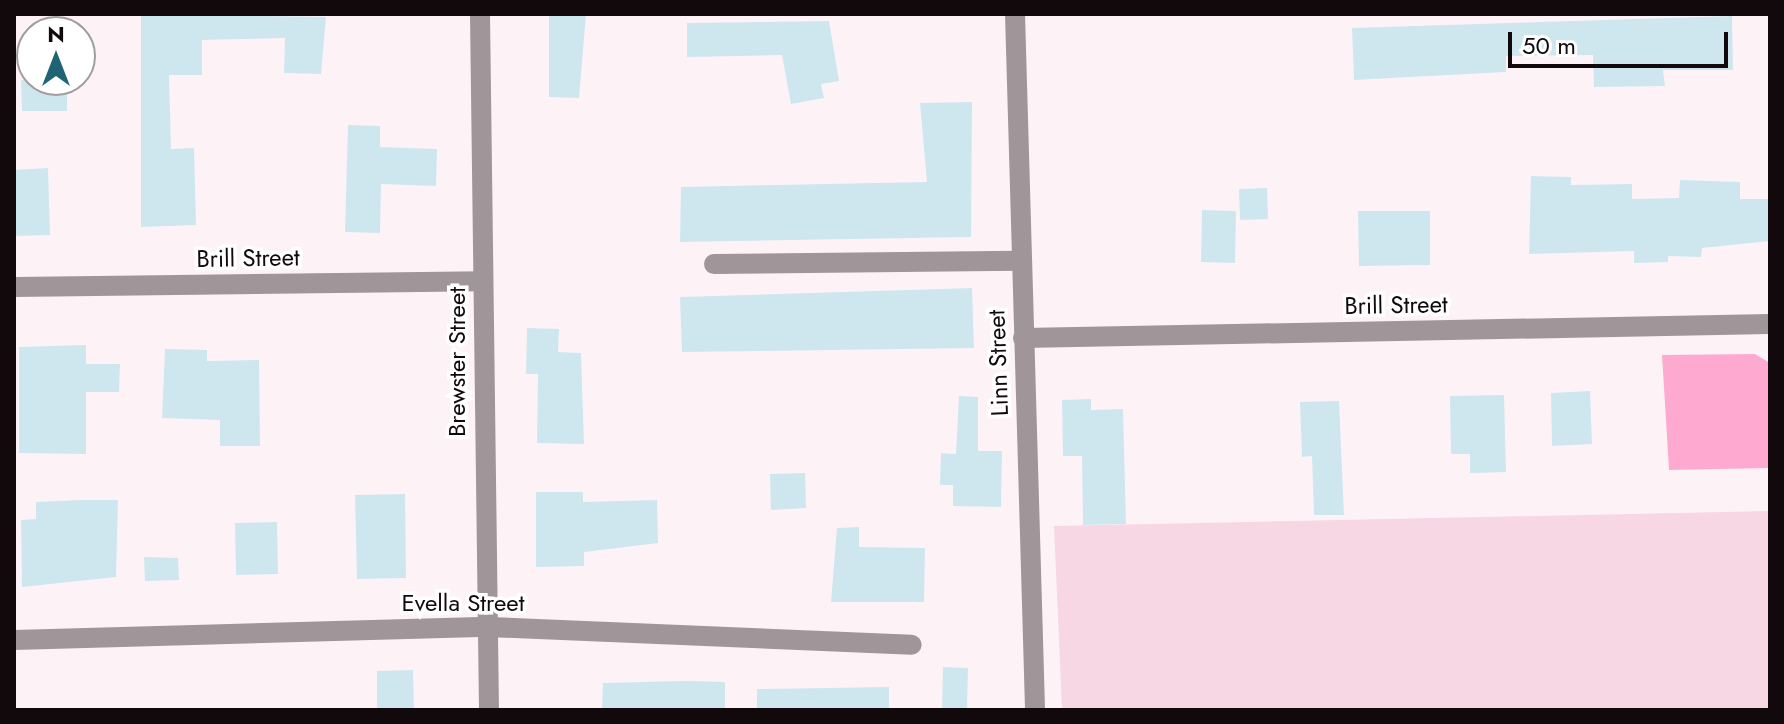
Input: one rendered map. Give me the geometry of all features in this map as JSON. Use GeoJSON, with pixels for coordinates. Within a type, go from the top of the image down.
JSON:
{"type":"FeatureCollection","features":[{"type":"Feature","properties":{"kind":"street","name":"Brewster Street"},"geometry":{"type":"LineString","coordinates":[[480,14],[489,710]]}},
{"type":"Feature","properties":{"kind":"street","name":"Linn Street"},"geometry":{"type":"LineString","coordinates":[[1015,14],[1035,710]]}},
{"type":"Feature","properties":{"kind":"street"},"geometry":{"type":"LineString","coordinates":[[714,264],[1021,261]]}},
{"type":"Feature","properties":{"kind":"street","name":"Brill Street"},"geometry":{"type":"LineString","coordinates":[[14,287],[483,281]]}},
{"type":"Feature","properties":{"kind":"street","name":"Brill Street"},"geometry":{"type":"LineString","coordinates":[[1023,338],[1770,324]]}},
{"type":"Feature","properties":{"kind":"street","name":"Evella Street"},"geometry":{"type":"LineString","coordinates":[[14,640],[489,627],[912,645]]}},
{"type":"Feature","properties":{"kind":"shaded area"},"geometry":{"type":"Polygon","coordinates":[[[1755,354],[1770,363],[1770,507],[1768,468],[1669,470],[1662,355],[1755,354]]]}},
{"type":"Feature","properties":{"kind":"shaded area"},"geometry":{"type":"Polygon","coordinates":[[[1770,511],[1770,710],[1062,710],[1054,526],[1770,511]]]}},
{"type":"Feature","properties":{"kind":"building"},"geometry":{"type":"Polygon","coordinates":[[[141,14],[326,17],[321,74],[284,73],[285,38],[202,40],[202,75],[169,75],[171,149],[194,148],[196,225],[141,227],[141,14]]]}},
{"type":"Feature","properties":{"kind":"building"},"geometry":{"type":"Polygon","coordinates":[[[549,14],[586,14],[579,98],[549,97],[549,14]]]}},
{"type":"Feature","properties":{"kind":"building"},"geometry":{"type":"Polygon","coordinates":[[[1732,16],[1733,70],[1663,70],[1665,86],[1594,87],[1593,55],[1506,56],[1506,72],[1354,80],[1352,28],[1732,16]]]}},
{"type":"Feature","properties":{"kind":"building"},"geometry":{"type":"Polygon","coordinates":[[[829,21],[839,81],[821,84],[824,98],[791,104],[782,55],[687,57],[687,23],[829,21]]]}},
{"type":"Feature","properties":{"kind":"building"},"geometry":{"type":"Polygon","coordinates":[[[22,96],[67,96],[67,111],[22,111],[22,96]]]}},
{"type":"Feature","properties":{"kind":"building"},"geometry":{"type":"Polygon","coordinates":[[[972,102],[971,237],[680,242],[681,187],[927,182],[920,103],[972,102]]]}},
{"type":"Feature","properties":{"kind":"building"},"geometry":{"type":"Polygon","coordinates":[[[348,125],[380,126],[380,147],[437,149],[436,186],[381,184],[380,233],[345,232],[348,125]]]}},
{"type":"Feature","properties":{"kind":"building"},"geometry":{"type":"Polygon","coordinates":[[[48,168],[50,235],[15,236],[14,170],[48,168]]]}},
{"type":"Feature","properties":{"kind":"building"},"geometry":{"type":"Polygon","coordinates":[[[1531,176],[1571,177],[1571,185],[1632,184],[1632,199],[1679,198],[1680,180],[1740,182],[1740,199],[1770,199],[1770,241],[1702,248],[1701,257],[1668,256],[1668,262],[1634,263],[1634,251],[1529,254],[1531,176]]]}},
{"type":"Feature","properties":{"kind":"building"},"geometry":{"type":"Polygon","coordinates":[[[1267,188],[1268,219],[1240,220],[1239,189],[1267,188]]]}},
{"type":"Feature","properties":{"kind":"building"},"geometry":{"type":"Polygon","coordinates":[[[1202,210],[1236,211],[1235,263],[1201,262],[1202,210]]]}},
{"type":"Feature","properties":{"kind":"building"},"geometry":{"type":"Polygon","coordinates":[[[1358,211],[1430,211],[1430,265],[1359,266],[1358,211]]]}},
{"type":"Feature","properties":{"kind":"building"},"geometry":{"type":"Polygon","coordinates":[[[972,288],[974,348],[682,352],[680,297],[972,288]]]}},
{"type":"Feature","properties":{"kind":"building"},"geometry":{"type":"Polygon","coordinates":[[[527,328],[559,329],[558,352],[581,353],[584,444],[537,443],[538,374],[526,374],[527,328]]]}},
{"type":"Feature","properties":{"kind":"building"},"geometry":{"type":"Polygon","coordinates":[[[86,345],[86,364],[120,364],[119,392],[86,392],[86,454],[19,453],[19,347],[86,345]]]}},
{"type":"Feature","properties":{"kind":"building"},"geometry":{"type":"Polygon","coordinates":[[[165,349],[207,350],[207,361],[259,360],[260,446],[220,446],[220,420],[162,418],[165,349]]]}},
{"type":"Feature","properties":{"kind":"building"},"geometry":{"type":"Polygon","coordinates":[[[1590,391],[1592,444],[1552,446],[1551,393],[1590,391]]]}},
{"type":"Feature","properties":{"kind":"building"},"geometry":{"type":"Polygon","coordinates":[[[1504,395],[1506,472],[1470,473],[1470,454],[1451,454],[1450,396],[1504,395]]]}},
{"type":"Feature","properties":{"kind":"building"},"geometry":{"type":"Polygon","coordinates":[[[959,396],[978,397],[978,451],[1002,451],[1001,507],[953,506],[953,485],[940,485],[941,453],[956,454],[959,396]]]}},
{"type":"Feature","properties":{"kind":"building"},"geometry":{"type":"Polygon","coordinates":[[[1091,399],[1091,410],[1123,409],[1126,524],[1083,525],[1082,456],[1063,456],[1062,400],[1091,399]]]}},
{"type":"Feature","properties":{"kind":"building"},"geometry":{"type":"Polygon","coordinates":[[[1339,401],[1344,515],[1314,515],[1312,456],[1302,457],[1300,402],[1339,401]]]}},
{"type":"Feature","properties":{"kind":"building"},"geometry":{"type":"Polygon","coordinates":[[[805,473],[806,508],[771,510],[770,474],[805,473]]]}},
{"type":"Feature","properties":{"kind":"building"},"geometry":{"type":"Polygon","coordinates":[[[536,492],[583,492],[583,502],[657,500],[658,543],[584,552],[584,566],[536,567],[536,492]]]}},
{"type":"Feature","properties":{"kind":"building"},"geometry":{"type":"Polygon","coordinates":[[[405,494],[406,578],[357,579],[355,495],[405,494]]]}},
{"type":"Feature","properties":{"kind":"building"},"geometry":{"type":"Polygon","coordinates":[[[118,500],[116,577],[22,587],[21,520],[36,519],[36,502],[118,500]]]}},
{"type":"Feature","properties":{"kind":"building"},"geometry":{"type":"Polygon","coordinates":[[[277,522],[278,574],[236,575],[235,523],[277,522]]]}},
{"type":"Feature","properties":{"kind":"building"},"geometry":{"type":"Polygon","coordinates":[[[859,527],[859,547],[925,548],[924,602],[831,602],[837,528],[859,527]]]}},
{"type":"Feature","properties":{"kind":"building"},"geometry":{"type":"Polygon","coordinates":[[[144,557],[178,558],[179,580],[145,581],[144,557]]]}},
{"type":"Feature","properties":{"kind":"building"},"geometry":{"type":"Polygon","coordinates":[[[943,667],[968,668],[967,710],[942,710],[943,667]]]}},
{"type":"Feature","properties":{"kind":"building"},"geometry":{"type":"Polygon","coordinates":[[[413,670],[414,710],[377,710],[377,671],[413,670]]]}},
{"type":"Feature","properties":{"kind":"building"},"geometry":{"type":"Polygon","coordinates":[[[725,682],[725,710],[602,710],[603,683],[725,682]]]}},
{"type":"Feature","properties":{"kind":"building"},"geometry":{"type":"Polygon","coordinates":[[[889,687],[889,710],[757,710],[757,689],[889,687]]]}}]}
